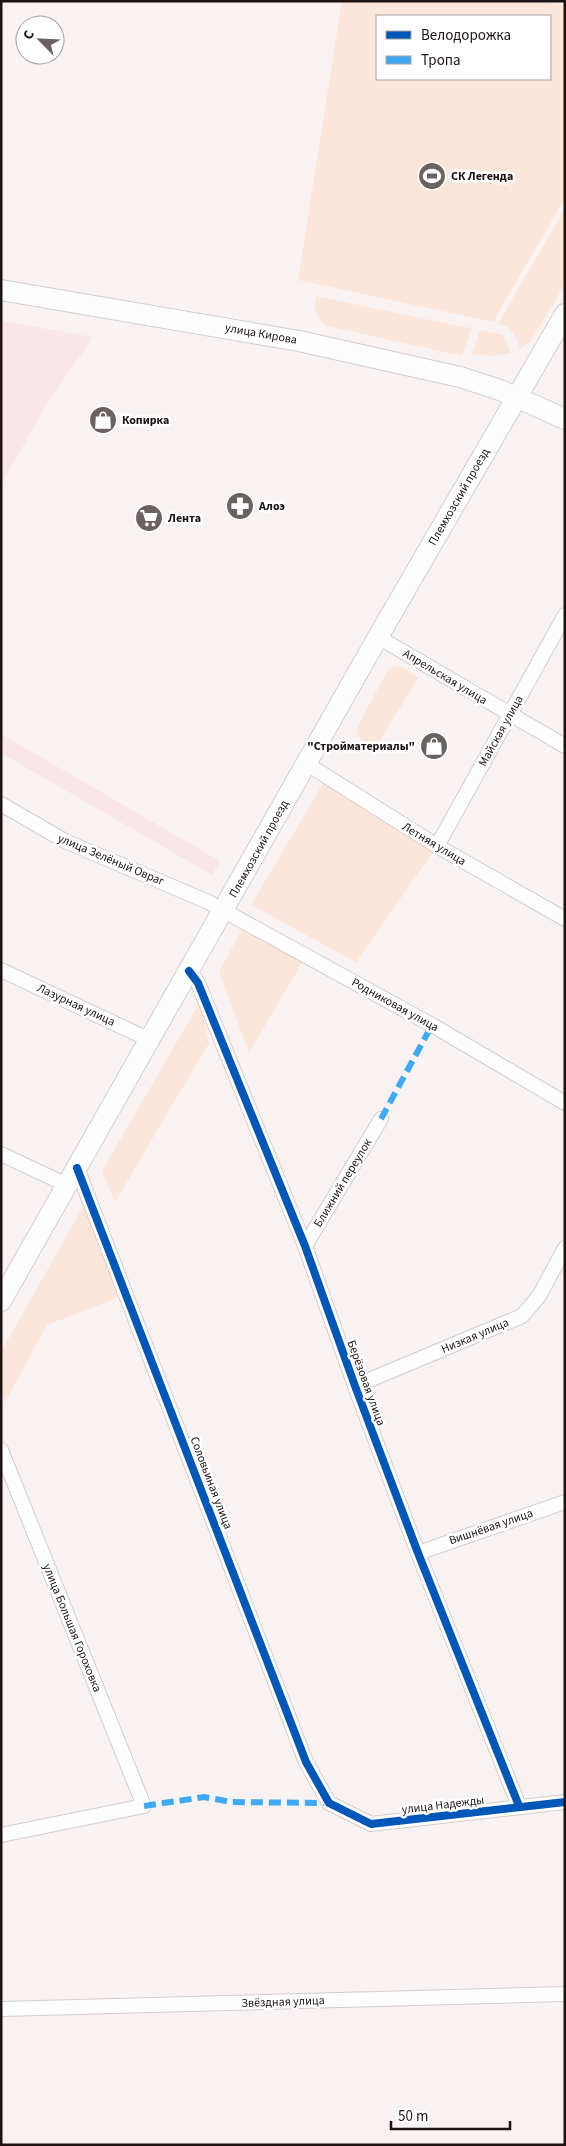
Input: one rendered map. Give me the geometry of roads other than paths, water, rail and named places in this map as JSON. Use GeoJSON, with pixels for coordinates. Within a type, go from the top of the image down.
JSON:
{"type":"FeatureCollection","features":[{"type":"Feature","properties":{"kind":"main road","name":"улица Кирова"},"geometry":{"type":"LineString","coordinates":[[1,290],[299,341],[460,377],[516,397],[565,419]]}},
{"type":"Feature","properties":{"kind":"main road","name":"Племхозский проезд"},"geometry":{"type":"LineString","coordinates":[[1,1301],[378,637],[565,314]]}},
{"type":"Feature","properties":{"kind":"street","name":"Майская улица"},"geometry":{"type":"LineString","coordinates":[[437,846],[565,615]]}},
{"type":"Feature","properties":{"kind":"street","name":"Апрельская улица"},"geometry":{"type":"LineString","coordinates":[[378,637],[565,746]]}},
{"type":"Feature","properties":{"kind":"street","name":"Летняя улица"},"geometry":{"type":"LineString","coordinates":[[307,764],[437,846],[565,919]]}},
{"type":"Feature","properties":{"kind":"street","name":"улица Зелёный Овраг"},"geometry":{"type":"LineString","coordinates":[[1,804],[65,841],[196,896],[224,911]]}},
{"type":"Feature","properties":{"kind":"street","name":"Родниковая улица"},"geometry":{"type":"LineString","coordinates":[[224,911],[432,1025],[565,1103]]}},
{"type":"Feature","properties":{"kind":"street","name":"Лазурная улица"},"geometry":{"type":"LineString","coordinates":[[1,970],[150,1040]]}},
{"type":"Feature","properties":{"kind":"street","name":"Берёзовая улица"},"geometry":{"type":"LineString","coordinates":[[189,971],[198,983],[305,1246],[418,1553],[519,1806]]}},
{"type":"Feature","properties":{"kind":"street","name":"Ближний переулок"},"geometry":{"type":"LineString","coordinates":[[305,1246],[381,1119]]}},
{"type":"Feature","properties":{"kind":"street"},"geometry":{"type":"LineString","coordinates":[[1,1154],[67,1185]]}},
{"type":"Feature","properties":{"kind":"street","name":"Соловьиная улица"},"geometry":{"type":"LineString","coordinates":[[77,1168],[306,1762],[329,1803]]}},
{"type":"Feature","properties":{"kind":"street","name":"Низкая улица"},"geometry":{"type":"LineString","coordinates":[[355,1386],[522,1316],[539,1296],[565,1248]]}},
{"type":"Feature","properties":{"kind":"street","name":"улица Большая Гороховка"},"geometry":{"type":"LineString","coordinates":[[1,1450],[144,1806],[1,1835]]}},
{"type":"Feature","properties":{"kind":"street","name":"Вишнёвая улица"},"geometry":{"type":"LineString","coordinates":[[418,1553],[565,1502]]}},
{"type":"Feature","properties":{"kind":"street","name":"улица Надежды"},"geometry":{"type":"LineString","coordinates":[[329,1803],[371,1824],[565,1802]]}},
{"type":"Feature","properties":{"kind":"street","name":"Звёздная улица"},"geometry":{"type":"LineString","coordinates":[[1,2009],[565,1994]]}},
{"type":"Feature","properties":{"kind":"place","name":"СК Легенда"},"geometry":{"type":"Point","coordinates":[432,176]}},
{"type":"Feature","properties":{"kind":"place","name":"Копирка"},"geometry":{"type":"Point","coordinates":[103,420]}},
{"type":"Feature","properties":{"kind":"place","name":"Алоэ"},"geometry":{"type":"Point","coordinates":[240,506]}},
{"type":"Feature","properties":{"kind":"place","name":"Лента"},"geometry":{"type":"Point","coordinates":[149,518]}},
{"type":"Feature","properties":{"kind":"place","name":"\"Стройматериалы\""},"geometry":{"type":"Point","coordinates":[434,746]}}]}
